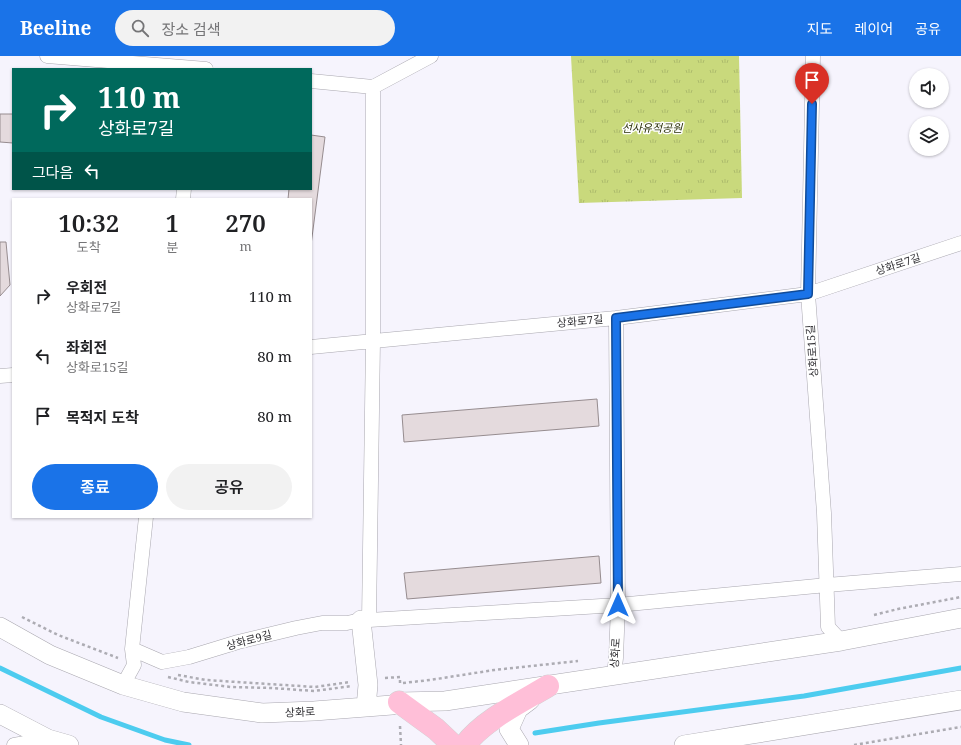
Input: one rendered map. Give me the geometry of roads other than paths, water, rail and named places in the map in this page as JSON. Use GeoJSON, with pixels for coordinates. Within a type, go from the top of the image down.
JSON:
{"type":"FeatureCollection","features":[{"type":"Feature","properties":{"kind":"highway"},"geometry":{"type":"LineString","coordinates":[[465,745],[470,738],[495,718],[548,686]]}},
{"type":"Feature","properties":{"kind":"highway"},"geometry":{"type":"LineString","coordinates":[[398,690],[453,745]]}},
{"type":"Feature","properties":{"kind":"main road","name":"상화로"},"geometry":{"type":"LineString","coordinates":[[0,627],[50,655],[123,685],[183,702],[262,713],[392,705],[398,690],[444,701],[842,641],[961,618]]}},
{"type":"Feature","properties":{"kind":"main road"},"geometry":{"type":"LineString","coordinates":[[365,620],[362,682],[368,685],[366,707]]}},
{"type":"Feature","properties":{"kind":"main road"},"geometry":{"type":"LineString","coordinates":[[519,745],[509,728],[518,709],[548,686]]}},
{"type":"Feature","properties":{"kind":"main road"},"geometry":{"type":"LineString","coordinates":[[684,745],[961,700]]}},
{"type":"Feature","properties":{"kind":"main road"},"geometry":{"type":"LineString","coordinates":[[0,714],[48,739],[69,745]]}},
{"type":"Feature","properties":{"kind":"street"},"geometry":{"type":"LineString","coordinates":[[47,56],[202,66]]}},
{"type":"Feature","properties":{"kind":"street"},"geometry":{"type":"LineString","coordinates":[[312,81],[373,88],[431,56]]}},
{"type":"Feature","properties":{"kind":"street","name":"상화로15길"},"geometry":{"type":"LineString","coordinates":[[812,56],[808,294],[824,513],[828,627],[842,641]]}},
{"type":"Feature","properties":{"kind":"street"},"geometry":{"type":"LineString","coordinates":[[365,620],[373,341],[373,88]]}},
{"type":"Feature","properties":{"kind":"street","name":"상화로7길"},"geometry":{"type":"LineString","coordinates":[[312,347],[616,318],[808,294],[961,243]]}},
{"type":"Feature","properties":{"kind":"street","name":"상화로"},"geometry":{"type":"LineString","coordinates":[[614,675],[618,605],[616,318]]}},
{"type":"Feature","properties":{"kind":"street"},"geometry":{"type":"LineString","coordinates":[[0,376],[12,375]]}},
{"type":"Feature","properties":{"kind":"street"},"geometry":{"type":"LineString","coordinates":[[123,685],[134,665],[132,649],[146,518]]}},
{"type":"Feature","properties":{"kind":"street","name":"상화로9길"},"geometry":{"type":"LineString","coordinates":[[132,649],[162,662],[189,657],[238,642],[322,623],[347,623],[365,620],[618,605],[961,574]]}},
{"type":"Feature","properties":{"kind":"street"},"geometry":{"type":"LineString","coordinates":[[14,745],[48,739]]}},
{"type":"Feature","properties":{"kind":"waterway"},"geometry":{"type":"LineString","coordinates":[[0,668],[101,717],[165,740],[189,745]]}},
{"type":"Feature","properties":{"kind":"waterway"},"geometry":{"type":"LineString","coordinates":[[535,733],[804,696],[961,668]]}},
{"type":"Feature","properties":{"kind":"park label","name":"선사유적공원"},"geometry":{"type":"Point","coordinates":[652,128]}}]}
